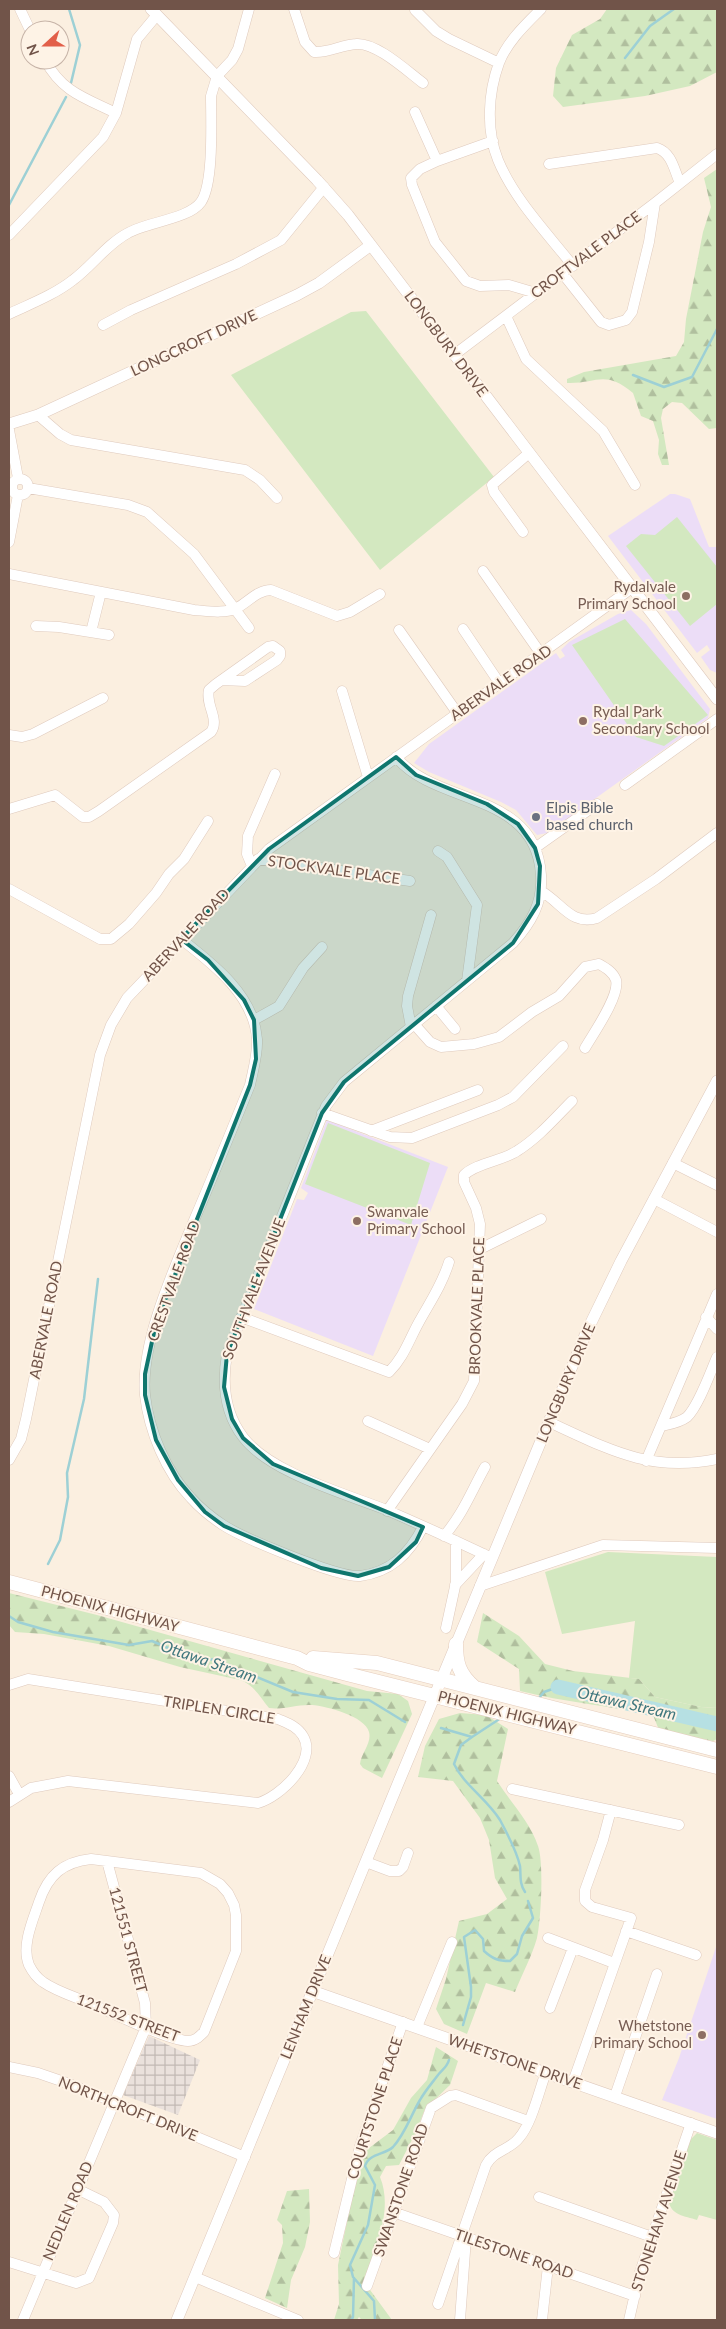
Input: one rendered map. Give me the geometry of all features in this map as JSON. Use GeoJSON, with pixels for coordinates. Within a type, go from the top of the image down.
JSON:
{"type":"FeatureCollection","features":[{"type":"Feature","properties":{"kind":"main road","name":"PHOENIX HIGHWAY"},"geometry":{"type":"LineString","coordinates":[[9,1582],[298,1658],[323,1668],[435,1694],[717,1767]]}},
{"type":"Feature","properties":{"kind":"main road"},"geometry":{"type":"LineString","coordinates":[[456,1644],[457,1665],[460,1672],[465,1679],[478,1689]]}},
{"type":"Feature","properties":{"kind":"main road","name":"PHOENIX HIGHWAY"},"geometry":{"type":"LineString","coordinates":[[298,1658],[377,1663],[717,1750]]}},
{"type":"Feature","properties":{"kind":"street"},"geometry":{"type":"LineString","coordinates":[[9,314],[63,288],[91,266],[117,239],[128,233],[185,213],[202,202],[209,181],[211,96],[216,76],[232,60],[238,49],[250,9]]}},
{"type":"Feature","properties":{"kind":"street"},"geometry":{"type":"LineString","coordinates":[[294,9],[304,42],[314,52],[324,53],[355,44],[362,44],[379,50],[423,83]]}},
{"type":"Feature","properties":{"kind":"street"},"geometry":{"type":"LineString","coordinates":[[541,9],[510,44],[499,63],[491,97],[490,116],[493,141],[498,159],[523,203],[573,266]]}},
{"type":"Feature","properties":{"kind":"street"},"geometry":{"type":"LineString","coordinates":[[415,10],[442,35],[499,63]]}},
{"type":"Feature","properties":{"kind":"street"},"geometry":{"type":"LineString","coordinates":[[9,235],[103,136],[116,113],[137,39],[154,12]]}},
{"type":"Feature","properties":{"kind":"street","name":"LONGBURY DRIVE"},"geometry":{"type":"LineString","coordinates":[[154,12],[324,187],[371,245],[632,588],[716,693]]}},
{"type":"Feature","properties":{"kind":"street"},"geometry":{"type":"LineString","coordinates":[[51,70],[65,87],[116,113]]}},
{"type":"Feature","properties":{"kind":"street"},"geometry":{"type":"LineString","coordinates":[[415,112],[437,161]]}},
{"type":"Feature","properties":{"kind":"street"},"geometry":{"type":"LineString","coordinates":[[493,141],[420,169],[411,178],[412,185],[428,230],[460,276],[472,285],[509,285],[536,293]]}},
{"type":"Feature","properties":{"kind":"street"},"geometry":{"type":"LineString","coordinates":[[548,164],[657,148],[666,152],[670,157],[680,183]]}},
{"type":"Feature","properties":{"kind":"street","name":"CROFTVALE PLACE"},"geometry":{"type":"LineString","coordinates":[[454,355],[563,274],[717,154]]}},
{"type":"Feature","properties":{"kind":"street"},"geometry":{"type":"LineString","coordinates":[[103,326],[130,310],[236,264],[281,240],[324,187]]}},
{"type":"Feature","properties":{"kind":"street"},"geometry":{"type":"LineString","coordinates":[[563,274],[601,322],[609,325],[626,320],[632,312],[649,242],[655,203]]}},
{"type":"Feature","properties":{"kind":"street","name":"LONGCROFT DRIVE"},"geometry":{"type":"LineString","coordinates":[[9,424],[38,415],[296,295],[319,282],[371,245]]}},
{"type":"Feature","properties":{"kind":"street"},"geometry":{"type":"LineString","coordinates":[[506,316],[526,358],[603,431],[635,485]]}},
{"type":"Feature","properties":{"kind":"street"},"geometry":{"type":"LineString","coordinates":[[38,415],[60,434],[71,440],[245,470],[260,480],[277,498]]}},
{"type":"Feature","properties":{"kind":"street"},"geometry":{"type":"LineString","coordinates":[[9,430],[12,489],[18,495]]}},
{"type":"Feature","properties":{"kind":"street"},"geometry":{"type":"LineString","coordinates":[[523,532],[494,492],[492,485],[529,453]]}},
{"type":"Feature","properties":{"kind":"street"},"geometry":{"type":"LineString","coordinates":[[13,482],[26,480],[28,488]]}},
{"type":"Feature","properties":{"kind":"street"},"geometry":{"type":"LineString","coordinates":[[18,495],[23,494],[28,488]]}},
{"type":"Feature","properties":{"kind":"street"},"geometry":{"type":"LineString","coordinates":[[28,488],[128,505],[147,512],[194,554],[248,628]]}},
{"type":"Feature","properties":{"kind":"street"},"geometry":{"type":"LineString","coordinates":[[9,542],[18,495]]}},
{"type":"Feature","properties":{"kind":"street"},"geometry":{"type":"LineString","coordinates":[[483,571],[541,654]]}},
{"type":"Feature","properties":{"kind":"street"},"geometry":{"type":"LineString","coordinates":[[9,574],[194,610],[219,612],[235,609],[261,592],[272,590],[337,616],[350,612],[380,594]]}},
{"type":"Feature","properties":{"kind":"street","name":"ABERVALE ROAD"},"geometry":{"type":"LineString","coordinates":[[9,1460],[21,1439],[26,1418],[104,1042],[127,998],[255,863],[282,839],[632,588]]}},
{"type":"Feature","properties":{"kind":"street"},"geometry":{"type":"LineString","coordinates":[[91,632],[101,592]]}},
{"type":"Feature","properties":{"kind":"street"},"geometry":{"type":"LineString","coordinates":[[219,612],[225,594]]}},
{"type":"Feature","properties":{"kind":"street"},"geometry":{"type":"LineString","coordinates":[[36,626],[109,635]]}},
{"type":"Feature","properties":{"kind":"street"},"geometry":{"type":"LineString","coordinates":[[462,629],[500,684]]}},
{"type":"Feature","properties":{"kind":"street"},"geometry":{"type":"LineString","coordinates":[[399,630],[458,714]]}},
{"type":"Feature","properties":{"kind":"street"},"geometry":{"type":"LineString","coordinates":[[9,809],[55,795],[83,817],[89,817],[99,812],[211,732],[214,723],[207,696],[209,690],[222,680],[268,647],[273,646],[280,651],[280,656],[277,660],[245,681],[222,680]]}},
{"type":"Feature","properties":{"kind":"street"},"geometry":{"type":"LineString","coordinates":[[342,692],[368,777]]}},
{"type":"Feature","properties":{"kind":"street"},"geometry":{"type":"LineString","coordinates":[[9,735],[22,737],[34,734],[103,698]]}},
{"type":"Feature","properties":{"kind":"street"},"geometry":{"type":"LineString","coordinates":[[625,785],[717,719]]}},
{"type":"Feature","properties":{"kind":"street","name":"SOUTHVALE AVENUE"},"geometry":{"type":"LineString","coordinates":[[396,757],[404,767],[416,775],[502,812],[518,824],[534,848],[540,866],[541,891],[534,916],[513,943],[344,1082],[322,1112],[227,1354],[224,1386],[232,1419],[243,1438],[273,1464],[387,1511],[488,1556]]}},
{"type":"Feature","properties":{"kind":"street"},"geometry":{"type":"LineString","coordinates":[[255,863],[246,845],[248,836],[275,774]]}},
{"type":"Feature","properties":{"kind":"street"},"geometry":{"type":"LineString","coordinates":[[534,848],[597,804]]}},
{"type":"Feature","properties":{"kind":"street"},"geometry":{"type":"LineString","coordinates":[[9,889],[100,939],[111,939],[128,924],[156,893],[169,874],[184,860],[208,821]]}},
{"type":"Feature","properties":{"kind":"street"},"geometry":{"type":"LineString","coordinates":[[541,891],[551,897],[575,918],[587,921],[597,918],[717,833]]}},
{"type":"Feature","properties":{"kind":"street"},"geometry":{"type":"LineString","coordinates":[[438,851],[447,857],[477,906],[467,980]]}},
{"type":"Feature","properties":{"kind":"street","name":"STOCKVALE PLACE"},"geometry":{"type":"LineString","coordinates":[[255,863],[410,881]]}},
{"type":"Feature","properties":{"kind":"street"},"geometry":{"type":"LineString","coordinates":[[431,915],[408,996],[407,1006],[413,1026],[430,1042],[441,1047],[474,1044],[499,1037],[532,1012],[559,996],[584,967],[599,964],[612,973],[616,982],[616,994],[585,1048]]}},
{"type":"Feature","properties":{"kind":"street","name":"CRESTVALE ROAD"},"geometry":{"type":"LineString","coordinates":[[181,939],[208,960],[244,1000],[254,1020],[257,1039],[256,1059],[250,1085],[181,1254],[152,1340],[145,1374],[145,1395],[153,1431],[166,1460],[178,1480],[189,1496],[206,1512],[224,1526],[321,1568],[358,1576],[389,1567],[403,1557],[416,1542],[423,1528]]}},
{"type":"Feature","properties":{"kind":"street"},"geometry":{"type":"LineString","coordinates":[[254,1020],[279,1006],[303,968],[322,947]]}},
{"type":"Feature","properties":{"kind":"street"},"geometry":{"type":"LineString","coordinates":[[436,1006],[455,1029]]}},
{"type":"Feature","properties":{"kind":"street"},"geometry":{"type":"LineString","coordinates":[[322,1112],[371,1131],[390,1136],[412,1138],[498,1105],[520,1092],[563,1046]]}},
{"type":"Feature","properties":{"kind":"street","name":"LONGBURY DRIVE"},"geometry":{"type":"LineString","coordinates":[[435,1694],[480,1586],[488,1556],[549,1422],[601,1300],[673,1163],[713,1097],[717,1081]]}},
{"type":"Feature","properties":{"kind":"street"},"geometry":{"type":"LineString","coordinates":[[371,1131],[478,1090]]}},
{"type":"Feature","properties":{"kind":"street","name":"BROOKVALE PLACE"},"geometry":{"type":"LineString","coordinates":[[387,1511],[468,1394],[474,1381],[480,1224],[476,1208],[463,1178],[466,1172],[503,1158],[531,1141],[572,1101]]}},
{"type":"Feature","properties":{"kind":"street"},"geometry":{"type":"LineString","coordinates":[[673,1163],[717,1185]]}},
{"type":"Feature","properties":{"kind":"street"},"geometry":{"type":"LineString","coordinates":[[654,1199],[717,1232]]}},
{"type":"Feature","properties":{"kind":"street"},"geometry":{"type":"LineString","coordinates":[[480,1249],[541,1219]]}},
{"type":"Feature","properties":{"kind":"street"},"geometry":{"type":"LineString","coordinates":[[242,1317],[388,1372],[404,1354],[418,1324],[439,1289],[449,1262]]}},
{"type":"Feature","properties":{"kind":"street"},"geometry":{"type":"LineString","coordinates":[[646,1461],[717,1294]]}},
{"type":"Feature","properties":{"kind":"street"},"geometry":{"type":"LineString","coordinates":[[706,1317],[717,1329]]}},
{"type":"Feature","properties":{"kind":"street"},"geometry":{"type":"LineString","coordinates":[[661,1426],[674,1424],[687,1417],[717,1357]]}},
{"type":"Feature","properties":{"kind":"street"},"geometry":{"type":"LineString","coordinates":[[368,1421],[430,1448]]}},
{"type":"Feature","properties":{"kind":"street"},"geometry":{"type":"LineString","coordinates":[[549,1422],[610,1449],[646,1461],[686,1464],[717,1459]]}},
{"type":"Feature","properties":{"kind":"street"},"geometry":{"type":"LineString","coordinates":[[444,1536],[466,1507],[470,1493],[486,1467]]}},
{"type":"Feature","properties":{"kind":"street"},"geometry":{"type":"LineString","coordinates":[[446,1628],[455,1585],[456,1541]]}},
{"type":"Feature","properties":{"kind":"street"},"geometry":{"type":"LineString","coordinates":[[480,1586],[603,1545],[717,1548]]}},
{"type":"Feature","properties":{"kind":"street"},"geometry":{"type":"LineString","coordinates":[[455,1585],[488,1556]]}},
{"type":"Feature","properties":{"kind":"street","name":"TRIPLEN CIRCLE"},"geometry":{"type":"LineString","coordinates":[[9,1684],[28,1680],[278,1718],[297,1728],[306,1745],[306,1756],[292,1779],[276,1796],[258,1803],[68,1781],[45,1784],[19,1794],[9,1802]]}},
{"type":"Feature","properties":{"kind":"street","name":"LENHAM DRIVE"},"geometry":{"type":"LineString","coordinates":[[177,2320],[435,1694]]}},
{"type":"Feature","properties":{"kind":"street"},"geometry":{"type":"LineString","coordinates":[[9,1776],[19,1794]]}},
{"type":"Feature","properties":{"kind":"street"},"geometry":{"type":"LineString","coordinates":[[512,1789],[679,1825]]}},
{"type":"Feature","properties":{"kind":"street"},"geometry":{"type":"LineString","coordinates":[[573,2082],[631,1918],[588,1906],[584,1895],[611,1810]]}},
{"type":"Feature","properties":{"kind":"street"},"geometry":{"type":"LineString","coordinates":[[366,1862],[390,1871],[399,1871],[403,1868],[408,1853]]}},
{"type":"Feature","properties":{"kind":"street","name":"121552 STREET"},"geometry":{"type":"LineString","coordinates":[[80,1860],[107,1861],[201,1873],[220,1884],[234,1904],[238,1930],[236,1951],[204,2032],[199,2038],[186,2041],[146,2027],[49,1986],[40,1981],[28,1963],[27,1943],[42,1893],[48,1880],[59,1870],[80,1860]]}},
{"type":"Feature","properties":{"kind":"street","name":"121551 STREET"},"geometry":{"type":"LineString","coordinates":[[107,1861],[145,2003],[146,2027],[114,2102]]}},
{"type":"Feature","properties":{"kind":"street"},"geometry":{"type":"LineString","coordinates":[[626,1932],[696,1955]]}},
{"type":"Feature","properties":{"kind":"street"},"geometry":{"type":"LineString","coordinates":[[548,1938],[614,1963]]}},
{"type":"Feature","properties":{"kind":"street"},"geometry":{"type":"LineString","coordinates":[[417,2028],[452,1942]]}},
{"type":"Feature","properties":{"kind":"street"},"geometry":{"type":"LineString","coordinates":[[550,2008],[572,1948]]}},
{"type":"Feature","properties":{"kind":"street"},"geometry":{"type":"LineString","coordinates":[[614,2096],[657,1974]]}},
{"type":"Feature","properties":{"kind":"street","name":"WHETSTONE DRIVE"},"geometry":{"type":"LineString","coordinates":[[312,1991],[717,2133]]}},
{"type":"Feature","properties":{"kind":"street","name":"COURTSTONE PLACE"},"geometry":{"type":"LineString","coordinates":[[334,2253],[360,2146],[403,2022]]}},
{"type":"Feature","properties":{"kind":"street","name":"NORTHCROFT DRIVE"},"geometry":{"type":"LineString","coordinates":[[9,2067],[56,2080],[114,2102],[245,2157]]}},
{"type":"Feature","properties":{"kind":"street"},"geometry":{"type":"LineString","coordinates":[[438,2304],[464,2236],[489,2159],[498,2151],[518,2140],[528,2121],[546,2072]]}},
{"type":"Feature","properties":{"kind":"street","name":"SWANSTONE ROAD"},"geometry":{"type":"LineString","coordinates":[[367,2286],[392,2212],[431,2108],[441,2100],[456,2095],[528,2121]]}},
{"type":"Feature","properties":{"kind":"street","name":"NEDLEN ROAD"},"geometry":{"type":"LineString","coordinates":[[22,2320],[114,2102]]}},
{"type":"Feature","properties":{"kind":"street","name":"STONEHAM AVENUE"},"geometry":{"type":"LineString","coordinates":[[629,2320],[634,2296],[652,2237],[691,2123]]}},
{"type":"Feature","properties":{"kind":"street"},"geometry":{"type":"LineString","coordinates":[[9,2262],[76,2283],[89,2278],[113,2223],[114,2215],[109,2206],[77,2189]]}},
{"type":"Feature","properties":{"kind":"street"},"geometry":{"type":"LineString","coordinates":[[539,2197],[652,2237]]}},
{"type":"Feature","properties":{"kind":"street","name":"TILESTONE ROAD"},"geometry":{"type":"LineString","coordinates":[[392,2212],[634,2296]]}},
{"type":"Feature","properties":{"kind":"street"},"geometry":{"type":"LineString","coordinates":[[460,2320],[464,2236]]}},
{"type":"Feature","properties":{"kind":"street"},"geometry":{"type":"LineString","coordinates":[[542,2320],[548,2266]]}},
{"type":"Feature","properties":{"kind":"street"},"geometry":{"type":"LineString","coordinates":[[195,2277],[298,2320]]}},
{"type":"Feature","properties":{"kind":"highlighted area"},"geometry":{"type":"Polygon","coordinates":[[[396,757],[416,775],[487,804],[518,824],[535,848],[540,866],[538,904],[513,943],[344,1082],[322,1113],[227,1354],[224,1387],[232,1419],[243,1438],[273,1464],[423,1527],[416,1542],[389,1567],[358,1576],[321,1568],[224,1526],[205,1512],[178,1480],[156,1440],[145,1395],[145,1374],[156,1323],[250,1085],[256,1059],[254,1020],[244,1000],[208,960],[181,939],[269,849],[396,757]]]}},
{"type":"Feature","properties":{"kind":"shaded area","name":"Rydalvale Primary School"},"geometry":{"type":"Polygon","coordinates":[[[670,494],[690,499],[709,547],[717,547],[717,673],[710,670],[701,657],[710,650],[707,645],[697,653],[608,536],[670,494]]]}},
{"type":"Feature","properties":{"kind":"shaded area","name":"Rydal Park Secondary School"},"geometry":{"type":"Polygon","coordinates":[[[631,610],[646,624],[710,709],[708,718],[547,833],[537,835],[516,810],[429,772],[414,763],[429,744],[556,653],[560,659],[565,656],[561,650],[569,642],[618,614],[631,610]]]}},
{"type":"Feature","properties":{"kind":"shaded area","name":"Swanvale Primary School"},"geometry":{"type":"Polygon","coordinates":[[[327,1120],[448,1167],[373,1356],[254,1309],[297,1199],[304,1200],[308,1193],[301,1188],[327,1120]]]}},
{"type":"Feature","properties":{"kind":"shaded area","name":"Whetstone Primary School"},"geometry":{"type":"Polygon","coordinates":[[[717,1944],[717,2119],[662,2100],[679,2058],[717,1944]]]}},
{"type":"Feature","properties":{"kind":"shaded area"},"geometry":{"type":"Polygon","coordinates":[[[149,2036],[200,2060],[178,2115],[123,2095],[149,2036]]]}},
{"type":"Feature","properties":{"kind":"green space"},"geometry":{"type":"Polygon","coordinates":[[[607,9],[717,9],[717,72],[690,86],[645,96],[563,107],[553,96],[556,68],[572,35],[600,19],[607,9]]]}},
{"type":"Feature","properties":{"kind":"green space"},"geometry":{"type":"Polygon","coordinates":[[[717,169],[717,428],[709,429],[682,403],[672,402],[663,409],[661,418],[669,465],[662,465],[658,454],[659,440],[653,421],[641,416],[633,393],[615,381],[600,379],[567,383],[567,379],[584,372],[676,356],[684,342],[686,319],[703,232],[711,207],[704,178],[717,169]]]}},
{"type":"Feature","properties":{"kind":"green space"},"geometry":{"type":"Polygon","coordinates":[[[366,311],[494,477],[380,570],[231,375],[351,312],[366,311]]]}},
{"type":"Feature","properties":{"kind":"green space"},"geometry":{"type":"Polygon","coordinates":[[[677,517],[717,567],[717,604],[690,626],[626,546],[641,534],[655,535],[677,517]]]}},
{"type":"Feature","properties":{"kind":"green space"},"geometry":{"type":"Polygon","coordinates":[[[625,619],[708,715],[664,746],[636,737],[572,645],[625,619]]]}},
{"type":"Feature","properties":{"kind":"green space"},"geometry":{"type":"Polygon","coordinates":[[[328,1123],[430,1163],[411,1225],[305,1184],[328,1123]]]}},
{"type":"Feature","properties":{"kind":"green space"},"geometry":{"type":"Polygon","coordinates":[[[608,1552],[717,1557],[717,1708],[701,1707],[655,1697],[639,1679],[629,1678],[635,1621],[562,1634],[545,1572],[608,1552]]]}},
{"type":"Feature","properties":{"kind":"green space"},"geometry":{"type":"Polygon","coordinates":[[[9,1593],[97,1615],[367,1691],[398,1694],[408,1701],[412,1714],[382,1778],[363,1768],[360,1764],[370,1736],[366,1726],[353,1717],[326,1707],[312,1705],[269,1708],[253,1688],[240,1680],[180,1667],[109,1646],[44,1634],[15,1632],[9,1625],[9,1593]]]}},
{"type":"Feature","properties":{"kind":"green space"},"geometry":{"type":"Polygon","coordinates":[[[483,1613],[519,1636],[545,1664],[573,1671],[639,1679],[655,1697],[701,1707],[717,1708],[717,1739],[713,1741],[659,1730],[653,1715],[520,1691],[519,1669],[477,1642],[483,1613]]]}},
{"type":"Feature","properties":{"kind":"green space"},"geometry":{"type":"Polygon","coordinates":[[[460,1713],[486,1715],[508,1729],[497,1781],[535,1837],[541,1865],[541,1906],[537,1938],[515,1992],[486,1983],[467,2034],[444,2024],[436,2009],[446,1979],[459,1921],[487,1914],[507,1899],[495,1878],[489,1840],[480,1818],[453,1781],[418,1777],[425,1746],[439,1719],[460,1713]]]}},
{"type":"Feature","properties":{"kind":"green space"},"geometry":{"type":"Polygon","coordinates":[[[436,2047],[458,2061],[450,2085],[425,2109],[416,2132],[399,2165],[386,2166],[380,2177],[384,2190],[384,2217],[365,2283],[392,2320],[362,2320],[359,2317],[357,2320],[334,2320],[339,2304],[338,2265],[361,2154],[393,2130],[411,2098],[427,2080],[436,2047]]]}},
{"type":"Feature","properties":{"kind":"green space"},"geometry":{"type":"Polygon","coordinates":[[[697,2133],[717,2140],[717,2220],[699,2215],[697,2220],[683,2216],[675,2212],[670,2206],[669,2201],[688,2142],[697,2133]]]}},
{"type":"Feature","properties":{"kind":"green space"},"geometry":{"type":"Polygon","coordinates":[[[309,2189],[310,2222],[305,2247],[291,2280],[287,2308],[265,2298],[283,2243],[282,2225],[277,2220],[287,2191],[309,2189]]]}},
{"type":"Feature","properties":{"kind":"waterway"},"geometry":{"type":"LineString","coordinates":[[69,9],[80,45],[71,83]]}},
{"type":"Feature","properties":{"kind":"waterway"},"geometry":{"type":"LineString","coordinates":[[625,58],[650,26],[674,9]]}},
{"type":"Feature","properties":{"kind":"waterway"},"geometry":{"type":"LineString","coordinates":[[9,205],[66,97]]}},
{"type":"Feature","properties":{"kind":"waterway"},"geometry":{"type":"LineString","coordinates":[[633,375],[664,387],[692,377],[717,329]]}},
{"type":"Feature","properties":{"kind":"waterway"},"geometry":{"type":"LineString","coordinates":[[48,1564],[60,1540],[68,1497],[67,1473],[84,1399],[98,1279]]}},
{"type":"Feature","properties":{"kind":"waterway","name":"Ottawa Stream"},"geometry":{"type":"LineString","coordinates":[[9,1616],[18,1622],[53,1632],[129,1645],[152,1641],[189,1657],[216,1660],[293,1692],[337,1699],[369,1700],[405,1722]]}},
{"type":"Feature","properties":{"kind":"waterway","name":"Ottawa Stream"},"geometry":{"type":"LineString","coordinates":[[539,1698],[544,1692],[558,1687]]}},
{"type":"Feature","properties":{"kind":"waterway","name":"Ottawa Stream"},"geometry":{"type":"LineString","coordinates":[[558,1687],[717,1724]]}},
{"type":"Feature","properties":{"kind":"waterway","name":"Ottawa Stream"},"geometry":{"type":"LineString","coordinates":[[441,1728],[472,1737],[501,1718]]}},
{"type":"Feature","properties":{"kind":"waterway"},"geometry":{"type":"LineString","coordinates":[[472,1737],[461,1745],[454,1764],[458,1772],[489,1805],[500,1820],[517,1855],[521,1882],[525,1892]]}},
{"type":"Feature","properties":{"kind":"waterway"},"geometry":{"type":"LineString","coordinates":[[463,2025],[471,1997],[464,1937],[475,1930],[483,1939],[484,1951],[496,1959],[510,1961],[517,1954],[522,1936],[533,1918],[528,1901]]}},
{"type":"Feature","properties":{"kind":"waterway"},"geometry":{"type":"LineString","coordinates":[[375,2320],[374,2301],[353,2277],[350,2265],[368,2225],[375,2185],[365,2166],[370,2159],[390,2150],[397,2142],[422,2097],[449,2060]]}},
{"type":"Feature","properties":{"kind":"waterway"},"geometry":{"type":"LineString","coordinates":[[351,2320],[353,2317],[354,2278]]}},
{"type":"Feature","properties":{"kind":"place","name":"Rydalvale Primary School"},"geometry":{"type":"Point","coordinates":[686,596]}},
{"type":"Feature","properties":{"kind":"place","name":"Rydal Park Secondary School"},"geometry":{"type":"Point","coordinates":[583,721]}},
{"type":"Feature","properties":{"kind":"place","name":"Elpis Bible based church"},"geometry":{"type":"Point","coordinates":[536,817]}},
{"type":"Feature","properties":{"kind":"place","name":"Swanvale Primary School"},"geometry":{"type":"Point","coordinates":[357,1221]}},
{"type":"Feature","properties":{"kind":"place","name":"Whetstone Primary School"},"geometry":{"type":"Point","coordinates":[702,2035]}}]}
